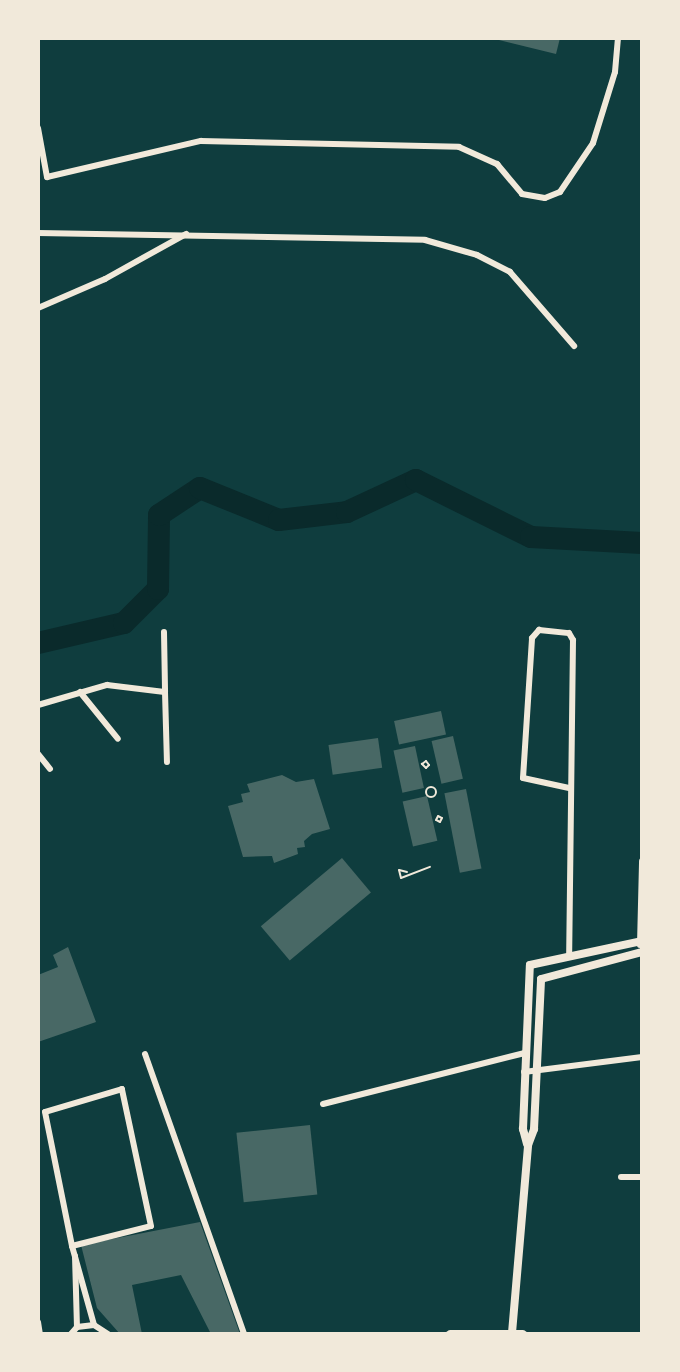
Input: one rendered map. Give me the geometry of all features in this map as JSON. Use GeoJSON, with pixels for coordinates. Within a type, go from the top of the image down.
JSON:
{"type":"FeatureCollection","features":[{"type":"Feature","properties":{"kind":"main road"},"geometry":{"type":"LineString","coordinates":[[450,1334],[519,1334]]}},
{"type":"Feature","properties":{"kind":"street"},"geometry":{"type":"LineString","coordinates":[[38,128],[47,177],[201,141],[459,147],[497,164],[522,194],[545,198],[560,192],[593,143],[615,72],[618,38]]}},
{"type":"Feature","properties":{"kind":"street"},"geometry":{"type":"LineString","coordinates":[[38,233],[425,240],[461,249],[510,272],[574,346]]}},
{"type":"Feature","properties":{"kind":"street"},"geometry":{"type":"LineString","coordinates":[[38,308],[105,279],[186,234]]}},
{"type":"Feature","properties":{"kind":"street"},"geometry":{"type":"LineString","coordinates":[[569,788],[523,778],[532,638],[539,630],[569,633],[573,640],[569,955]]}},
{"type":"Feature","properties":{"kind":"street"},"geometry":{"type":"LineString","coordinates":[[164,632],[167,762]]}},
{"type":"Feature","properties":{"kind":"street"},"geometry":{"type":"LineString","coordinates":[[38,705],[107,685],[165,692]]}},
{"type":"Feature","properties":{"kind":"street"},"geometry":{"type":"LineString","coordinates":[[80,692],[118,739]]}},
{"type":"Feature","properties":{"kind":"street"},"geometry":{"type":"LineString","coordinates":[[38,754],[50,769]]}},
{"type":"Feature","properties":{"kind":"street"},"geometry":{"type":"LineString","coordinates":[[528,1145],[534,1129],[541,979],[641,952],[642,861]]}},
{"type":"Feature","properties":{"kind":"street"},"geometry":{"type":"LineString","coordinates":[[519,1334],[528,1145],[524,1053],[530,965],[641,941]]}},
{"type":"Feature","properties":{"kind":"street"},"geometry":{"type":"LineString","coordinates":[[323,1104],[524,1053]]}},
{"type":"Feature","properties":{"kind":"street"},"geometry":{"type":"LineString","coordinates":[[145,1054],[244,1334]]}},
{"type":"Feature","properties":{"kind":"street"},"geometry":{"type":"LineString","coordinates":[[524,1072],[642,1057]]}},
{"type":"Feature","properties":{"kind":"street"},"geometry":{"type":"LineString","coordinates":[[72,1246],[151,1226],[122,1089],[45,1112],[72,1246],[94,1325]]}},
{"type":"Feature","properties":{"kind":"street"},"geometry":{"type":"LineString","coordinates":[[621,1177],[642,1177]]}},
{"type":"Feature","properties":{"kind":"street"},"geometry":{"type":"LineString","coordinates":[[71,1334],[77,1327],[75,1256]]}},
{"type":"Feature","properties":{"kind":"street"},"geometry":{"type":"LineString","coordinates":[[38,1322],[40,1334]]}},
{"type":"Feature","properties":{"kind":"street"},"geometry":{"type":"LineString","coordinates":[[77,1327],[94,1325],[108,1334]]}},
{"type":"Feature","properties":{"kind":"path"},"geometry":{"type":"LineString","coordinates":[[407,872],[430,867]]}},
{"type":"Feature","properties":{"kind":"building"},"geometry":{"type":"Polygon","coordinates":[[[491,38],[560,38],[556,54],[491,38]]]}},
{"type":"Feature","properties":{"kind":"building"},"geometry":{"type":"Polygon","coordinates":[[[441,711],[446,734],[399,744],[394,721],[441,711]]]}},
{"type":"Feature","properties":{"kind":"building"},"geometry":{"type":"Polygon","coordinates":[[[453,736],[463,779],[441,784],[432,741],[453,736]]]}},
{"type":"Feature","properties":{"kind":"building"},"geometry":{"type":"Polygon","coordinates":[[[378,738],[382,768],[333,775],[328,745],[378,738]]]}},
{"type":"Feature","properties":{"kind":"building"},"geometry":{"type":"Polygon","coordinates":[[[415,746],[424,788],[402,793],[393,751],[415,746]]]}},
{"type":"Feature","properties":{"kind":"building"},"geometry":{"type":"Polygon","coordinates":[[[282,775],[296,782],[314,779],[330,829],[312,834],[304,841],[305,847],[297,848],[298,854],[274,863],[272,856],[243,857],[228,806],[243,802],[241,794],[250,792],[247,784],[282,775]]]}},
{"type":"Feature","properties":{"kind":"building"},"geometry":{"type":"Polygon","coordinates":[[[466,789],[481,869],[460,873],[444,793],[466,789]]]}},
{"type":"Feature","properties":{"kind":"building"},"geometry":{"type":"Polygon","coordinates":[[[427,796],[437,841],[413,846],[403,802],[427,796]]]}},
{"type":"Feature","properties":{"kind":"building"},"geometry":{"type":"Polygon","coordinates":[[[342,858],[371,892],[290,961],[261,926],[342,858]]]}},
{"type":"Feature","properties":{"kind":"building"},"geometry":{"type":"Polygon","coordinates":[[[68,947],[96,1022],[38,1042],[38,975],[58,967],[53,955],[68,947]]]}},
{"type":"Feature","properties":{"kind":"building"},"geometry":{"type":"Polygon","coordinates":[[[310,1125],[317,1195],[244,1202],[236,1133],[310,1125]]]}},
{"type":"Feature","properties":{"kind":"building"},"geometry":{"type":"Polygon","coordinates":[[[200,1222],[240,1334],[211,1334],[181,1275],[132,1285],[142,1334],[120,1334],[97,1308],[81,1245],[200,1222]]]}},
{"type":"Feature","properties":{"kind":"waterway"},"geometry":{"type":"LineString","coordinates":[[38,643],[124,623],[158,589],[159,515],[200,488],[279,520],[347,512],[416,480],[531,537],[642,543]]}}]}
